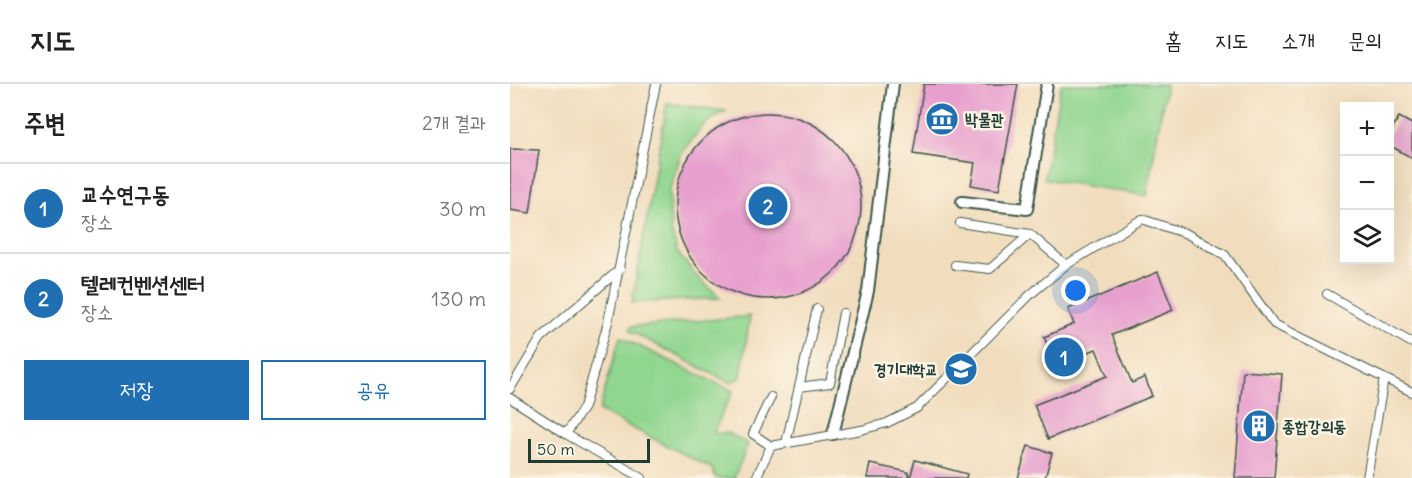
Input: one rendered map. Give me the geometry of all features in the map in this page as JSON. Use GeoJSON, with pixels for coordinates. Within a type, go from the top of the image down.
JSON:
{"type":"FeatureCollection","features":[{"type":"Feature","properties":{"kind":"street"},"geometry":{"type":"LineString","coordinates":[[833,434],[868,291],[894,84]]}},
{"type":"Feature","properties":{"kind":"street"},"geometry":{"type":"LineString","coordinates":[[962,202],[1027,209],[1047,84]]}},
{"type":"Feature","properties":{"kind":"lane"},"geometry":{"type":"LineString","coordinates":[[566,434],[584,407],[610,313],[656,84]]}},
{"type":"Feature","properties":{"kind":"lane"},"geometry":{"type":"LineString","coordinates":[[771,397],[753,434],[771,446],[887,423],[917,408],[1031,294],[1066,265],[1142,219],[1187,234],[1225,255],[1274,324],[1412,392]]}},
{"type":"Feature","properties":{"kind":"lane"},"geometry":{"type":"LineString","coordinates":[[960,223],[1030,234],[1066,265]]}},
{"type":"Feature","properties":{"kind":"lane"},"geometry":{"type":"LineString","coordinates":[[955,265],[990,269],[1030,234]]}},
{"type":"Feature","properties":{"kind":"lane"},"geometry":{"type":"LineString","coordinates":[[510,388],[541,338],[620,269]]}},
{"type":"Feature","properties":{"kind":"lane"},"geometry":{"type":"LineString","coordinates":[[1327,294],[1412,343]]}},
{"type":"Feature","properties":{"kind":"lane"},"geometry":{"type":"LineString","coordinates":[[786,443],[817,309]]}},
{"type":"Feature","properties":{"kind":"lane"},"geometry":{"type":"LineString","coordinates":[[800,387],[830,383],[843,314]]}},
{"type":"Feature","properties":{"kind":"lane"},"geometry":{"type":"LineString","coordinates":[[1367,478],[1384,378]]}},
{"type":"Feature","properties":{"kind":"lane"},"geometry":{"type":"LineString","coordinates":[[510,398],[642,478]]}},
{"type":"Feature","properties":{"kind":"lane"},"geometry":{"type":"LineString","coordinates":[[756,478],[771,446]]}},
{"type":"Feature","properties":{"kind":"green space"},"geometry":{"type":"Polygon","coordinates":[[[1061,84],[1166,84],[1147,196],[1044,179],[1061,84]]]}},
{"type":"Feature","properties":{"kind":"green space"},"geometry":{"type":"Polygon","coordinates":[[[667,103],[726,111],[705,123],[681,154],[669,191],[671,230],[677,252],[698,278],[721,298],[632,303],[667,103]]]}},
{"type":"Feature","properties":{"kind":"green space"},"geometry":{"type":"Polygon","coordinates":[[[750,316],[741,377],[730,383],[630,331],[630,327],[750,316]]]}},
{"type":"Feature","properties":{"kind":"green space"},"geometry":{"type":"Polygon","coordinates":[[[620,337],[733,391],[713,433],[728,433],[748,444],[734,478],[715,478],[713,469],[599,411],[620,337]]]}},
{"type":"Feature","properties":{"kind":"building"},"geometry":{"type":"Polygon","coordinates":[[[924,84],[1018,84],[999,190],[971,185],[975,163],[913,154],[924,84]]]}},
{"type":"Feature","properties":{"kind":"building"},"geometry":{"type":"Polygon","coordinates":[[[768,113],[804,120],[820,128],[834,140],[846,154],[854,170],[861,206],[854,242],[846,258],[834,272],[820,284],[804,292],[768,299],[732,292],[716,284],[702,272],[690,258],[682,242],[675,206],[682,170],[690,154],[702,140],[716,128],[732,120],[768,113]]]}},
{"type":"Feature","properties":{"kind":"building"},"geometry":{"type":"Polygon","coordinates":[[[1399,117],[1412,124],[1412,158],[1394,148],[1394,126],[1399,117]]]}},
{"type":"Feature","properties":{"kind":"building"},"geometry":{"type":"Polygon","coordinates":[[[510,149],[539,150],[530,213],[510,210],[510,149]]]}},
{"type":"Feature","properties":{"kind":"building"},"geometry":{"type":"Polygon","coordinates":[[[1158,272],[1173,310],[1112,335],[1132,383],[1145,377],[1152,396],[1048,439],[1034,405],[1107,376],[1096,349],[1056,365],[1044,337],[1074,324],[1068,309],[1158,272]]]}},
{"type":"Feature","properties":{"kind":"building","name":"종합강의동"},"geometry":{"type":"Polygon","coordinates":[[[1243,371],[1282,374],[1274,478],[1235,478],[1243,371]]]}},
{"type":"Feature","properties":{"kind":"building"},"geometry":{"type":"Polygon","coordinates":[[[1028,446],[1052,453],[1045,478],[1018,478],[1028,446]]]}},
{"type":"Feature","properties":{"kind":"building"},"geometry":{"type":"Polygon","coordinates":[[[915,460],[967,474],[966,478],[910,478],[915,460]]]}},
{"type":"Feature","properties":{"kind":"building"},"geometry":{"type":"Polygon","coordinates":[[[870,464],[908,472],[908,478],[867,478],[870,464]]]}},
{"type":"Feature","properties":{"kind":"place","name":"박물관"},"geometry":{"type":"Point","coordinates":[942,119]}},
{"type":"Feature","properties":{"kind":"place","name":"텔레컨벤션센터"},"geometry":{"type":"Point","coordinates":[768,206]}},
{"type":"Feature","properties":{"kind":"place","name":"교수연구동"},"geometry":{"type":"Point","coordinates":[1064,357]}},
{"type":"Feature","properties":{"kind":"place","name":"경기대학교"},"geometry":{"type":"Point","coordinates":[961,369]}},
{"type":"Feature","properties":{"kind":"place","name":"종합강의동"},"geometry":{"type":"Point","coordinates":[1259,426]}}]}
